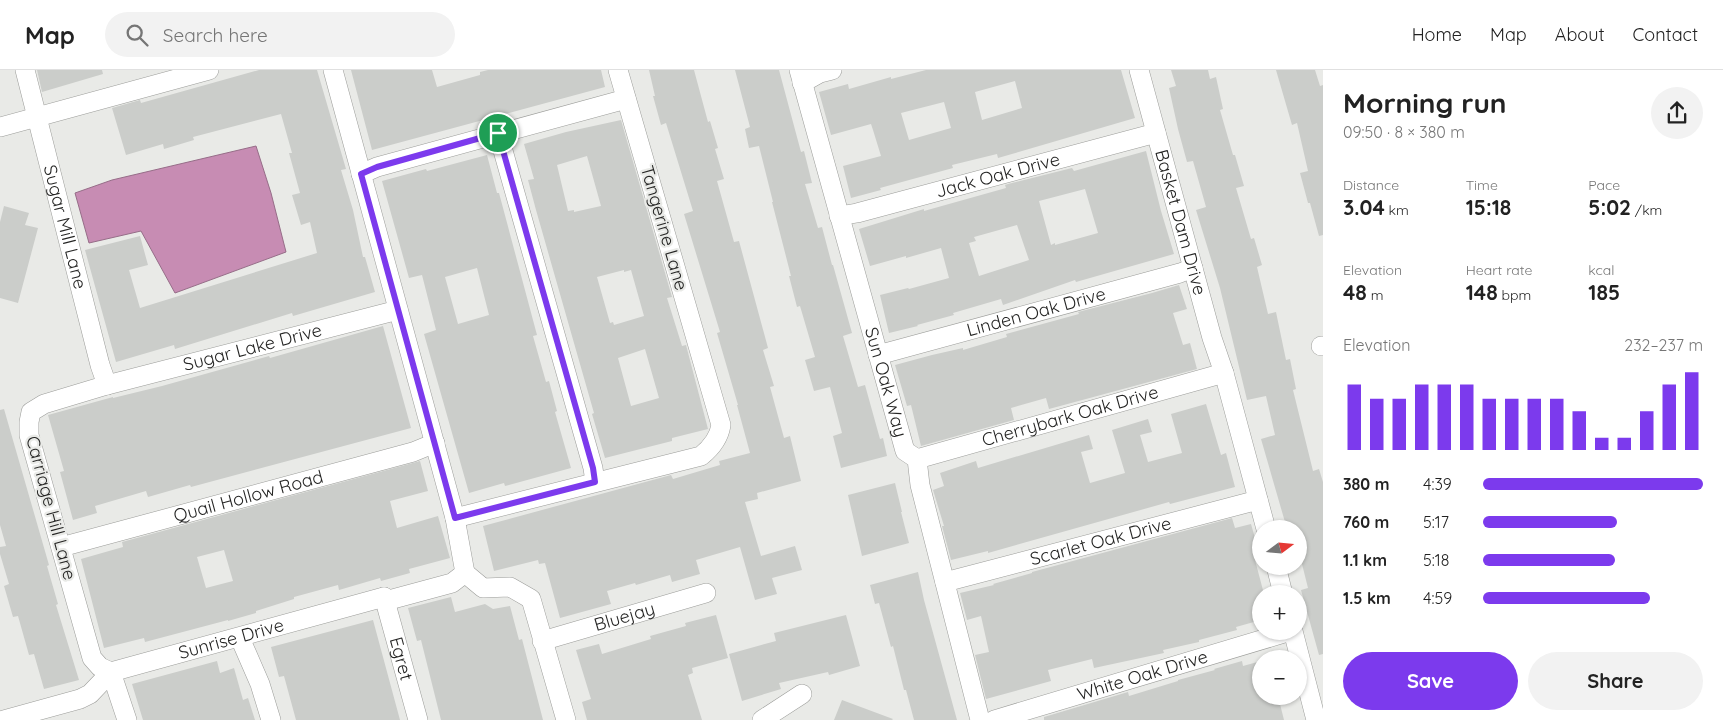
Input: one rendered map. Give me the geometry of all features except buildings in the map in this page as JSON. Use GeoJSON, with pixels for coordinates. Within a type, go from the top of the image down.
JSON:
{"type":"FeatureCollection","features":[{"type":"Feature","properties":{"kind":"street","name":"Sugar Mill Lane"},"geometry":{"type":"LineString","coordinates":[[25,70],[100,365],[108,385]]}},
{"type":"Feature","properties":{"kind":"street"},"geometry":{"type":"LineString","coordinates":[[0,127],[209,70]]}},
{"type":"Feature","properties":{"kind":"street"},"geometry":{"type":"LineString","coordinates":[[333,70],[455,518],[465,573],[483,588],[510,587],[531,599],[566,720]]}},
{"type":"Feature","properties":{"kind":"street","name":"Tangerine Lane"},"geometry":{"type":"LineString","coordinates":[[595,482],[701,456],[710,448],[722,425],[618,70]]}},
{"type":"Feature","properties":{"kind":"street"},"geometry":{"type":"LineString","coordinates":[[801,77],[832,70]]}},
{"type":"Feature","properties":{"kind":"street","name":"Basket Dam Drive"},"geometry":{"type":"LineString","coordinates":[[1139,70],[1264,520]]}},
{"type":"Feature","properties":{"kind":"street","name":"Sun Oak Way"},"geometry":{"type":"LineString","coordinates":[[801,77],[905,451],[917,459]]}},
{"type":"Feature","properties":{"kind":"street"},"geometry":{"type":"LineString","coordinates":[[361,174],[377,167],[626,98]]}},
{"type":"Feature","properties":{"kind":"street","name":"Jack Oak Drive"},"geometry":{"type":"LineString","coordinates":[[839,216],[857,213],[1156,132]]}},
{"type":"Feature","properties":{"kind":"street"},"geometry":{"type":"LineString","coordinates":[[455,518],[595,482],[593,468],[498,133]]}},
{"type":"Feature","properties":{"kind":"street","name":"Linden Oak Drive"},"geometry":{"type":"LineString","coordinates":[[878,355],[1193,268]]}},
{"type":"Feature","properties":{"kind":"street","name":"Sugar Lake Drive"},"geometry":{"type":"LineString","coordinates":[[108,385],[398,310]]}},
{"type":"Feature","properties":{"kind":"street","name":"Cherrybark Oak Drive"},"geometry":{"type":"LineString","coordinates":[[917,459],[1224,373]]}},
{"type":"Feature","properties":{"kind":"street","name":"Carriage Hill Lane"},"geometry":{"type":"LineString","coordinates":[[108,385],[44,404],[31,412],[29,435],[92,658],[100,667],[111,672]]}},
{"type":"Feature","properties":{"kind":"street","name":"Quail Hollow Road"},"geometry":{"type":"LineString","coordinates":[[61,547],[413,452],[435,443]]}},
{"type":"Feature","properties":{"kind":"street"},"geometry":{"type":"LineString","coordinates":[[917,459],[920,485],[980,720]]}},
{"type":"Feature","properties":{"kind":"street","name":"Scarlet Oak Drive"},"geometry":{"type":"LineString","coordinates":[[945,582],[1258,500]]}},
{"type":"Feature","properties":{"kind":"street","name":"Sunrise Drive"},"geometry":{"type":"LineString","coordinates":[[111,672],[384,597],[389,600],[452,583],[465,573]]}},
{"type":"Feature","properties":{"kind":"street","name":"Bluejay"},"geometry":{"type":"LineString","coordinates":[[542,641],[706,593]]}},
{"type":"Feature","properties":{"kind":"street","name":"Egret"},"geometry":{"type":"LineString","coordinates":[[384,597],[418,720]]}},
{"type":"Feature","properties":{"kind":"street"},"geometry":{"type":"LineString","coordinates":[[240,638],[260,684],[272,720]]}},
{"type":"Feature","properties":{"kind":"street","name":"White Oak Drive"},"geometry":{"type":"LineString","coordinates":[[994,720],[1262,640]]}},
{"type":"Feature","properties":{"kind":"street"},"geometry":{"type":"LineString","coordinates":[[1294,640],[1316,720]]}},
{"type":"Feature","properties":{"kind":"street"},"geometry":{"type":"LineString","coordinates":[[4,720],[80,699],[90,694],[111,672],[127,720]]}},
{"type":"Feature","properties":{"kind":"street"},"geometry":{"type":"LineString","coordinates":[[762,720],[802,694]]}},
{"type":"Feature","properties":{"kind":"shaded area"},"geometry":{"type":"Polygon","coordinates":[[[256,146],[271,193],[286,252],[175,293],[141,231],[89,243],[75,193],[112,180],[256,146]]]}},
{"type":"Feature","properties":{"kind":"route"},"geometry":{"type":"LineString","coordinates":[[498,133],[593,468],[595,482],[455,518],[361,174],[377,167],[498,133]]}}]}
